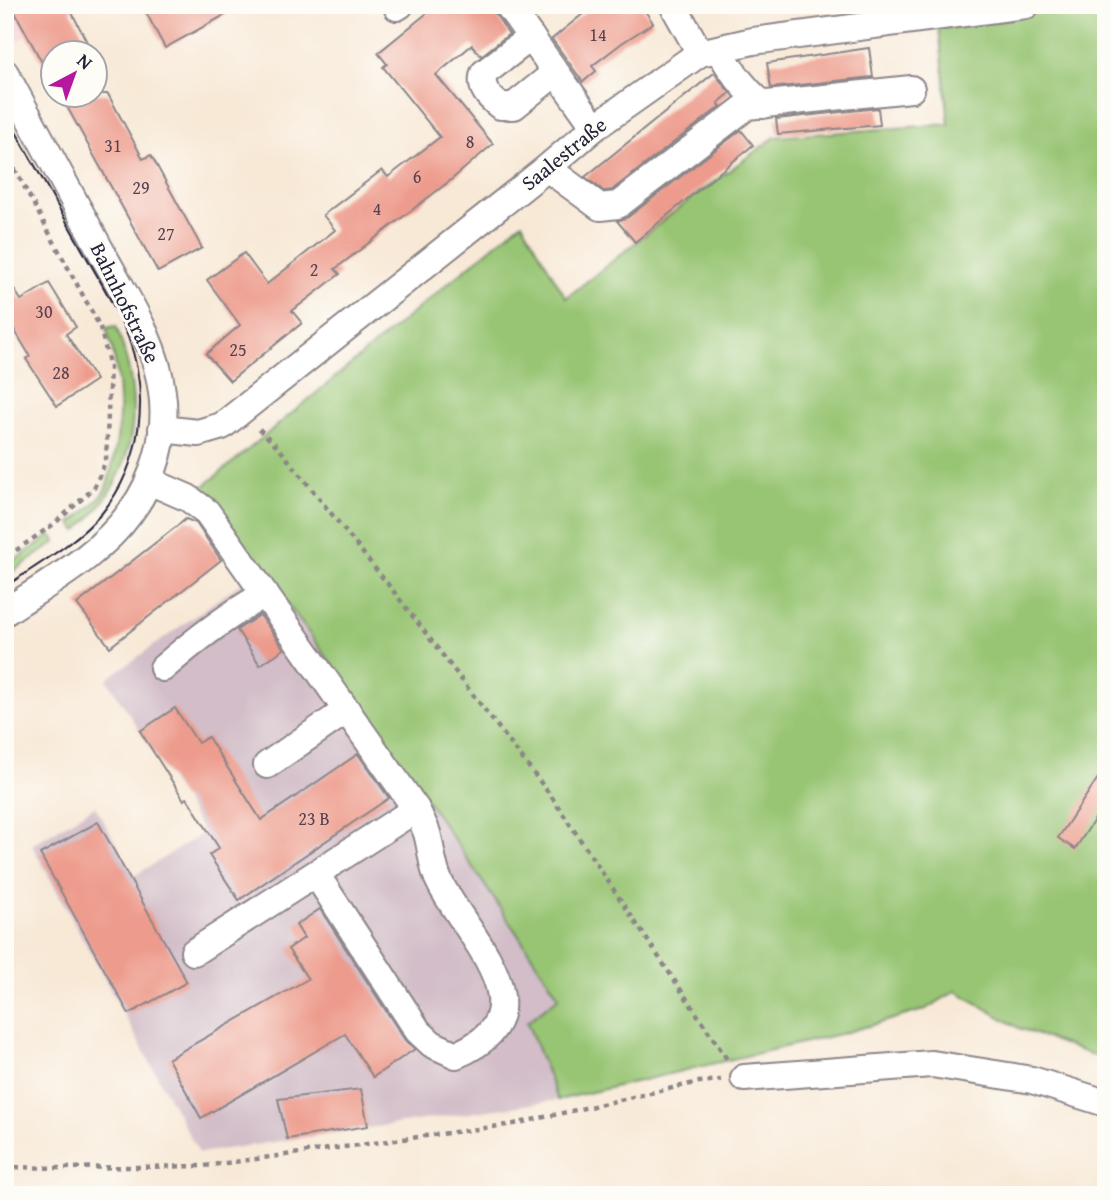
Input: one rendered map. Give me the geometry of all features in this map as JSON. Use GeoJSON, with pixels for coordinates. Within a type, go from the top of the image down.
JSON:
{"type":"FeatureCollection","features":[{"type":"Feature","properties":{"kind":"street"},"geometry":{"type":"LineString","coordinates":[[508,5],[595,127]]}},
{"type":"Feature","properties":{"kind":"street"},"geometry":{"type":"LineString","coordinates":[[673,5],[710,51],[726,63],[763,105]]}},
{"type":"Feature","properties":{"kind":"street","name":"Saalestraße"},"geometry":{"type":"LineString","coordinates":[[162,429],[205,432],[222,426],[595,127],[710,51],[753,41],[1026,5]]}},
{"type":"Feature","properties":{"kind":"street"},"geometry":{"type":"LineString","coordinates":[[531,37],[484,73],[481,81],[483,89],[500,106],[514,106],[555,73]]}},
{"type":"Feature","properties":{"kind":"street","name":"Bahnhofstraße"},"geometry":{"type":"LineString","coordinates":[[5,73],[143,330],[160,379],[163,405],[157,457],[149,481],[131,512],[100,545],[5,612]]}},
{"type":"Feature","properties":{"kind":"street"},"geometry":{"type":"LineString","coordinates":[[547,168],[600,206],[618,205],[747,106],[911,89]]}},
{"type":"Feature","properties":{"kind":"street"},"geometry":{"type":"LineString","coordinates":[[149,481],[188,498],[207,512],[416,809],[427,832],[432,861],[440,883],[494,968],[500,985],[500,1015],[493,1031],[482,1041],[456,1055],[432,1044],[418,1031],[316,874]]}},
{"type":"Feature","properties":{"kind":"street"},"geometry":{"type":"LineString","coordinates":[[163,668],[235,611],[265,594]]}},
{"type":"Feature","properties":{"kind":"street"},"geometry":{"type":"LineString","coordinates":[[267,765],[347,710]]}},
{"type":"Feature","properties":{"kind":"street"},"geometry":{"type":"LineString","coordinates":[[194,952],[416,809]]}},
{"type":"Feature","properties":{"kind":"street"},"geometry":{"type":"LineString","coordinates":[[737,1071],[932,1064],[1032,1080],[1106,1102]]}},
{"type":"Feature","properties":{"kind":"path"},"geometry":{"type":"LineString","coordinates":[[5,152],[94,316],[106,345],[110,367],[106,461],[94,488],[54,524],[5,558]]}},
{"type":"Feature","properties":{"kind":"path"},"geometry":{"type":"LineString","coordinates":[[5,1167],[204,1166],[514,1124],[737,1071],[551,796],[278,447],[241,411]]}},
{"type":"Feature","properties":{"kind":"shaded area"},"geometry":{"type":"Polygon","coordinates":[[[5,5],[84,5],[5,47],[5,5]]]}},
{"type":"Feature","properties":{"kind":"shaded area"},"geometry":{"type":"Polygon","coordinates":[[[262,568],[491,893],[560,997],[527,1022],[558,1100],[199,1153],[32,845],[95,806],[134,876],[204,833],[107,679],[262,568]]]}},
{"type":"Feature","properties":{"kind":"green space"},"geometry":{"type":"Polygon","coordinates":[[[1074,5],[1106,5],[1106,1060],[1019,1028],[956,991],[924,1010],[844,1033],[558,1100],[527,1022],[559,997],[385,740],[202,488],[522,222],[566,298],[693,197],[775,137],[949,124],[939,28],[1074,5]]]}},
{"type":"Feature","properties":{"kind":"green space"},"geometry":{"type":"Polygon","coordinates":[[[116,326],[131,382],[131,435],[125,461],[114,485],[77,531],[71,523],[103,493],[114,457],[119,424],[119,392],[115,360],[106,328],[116,326]]]}},
{"type":"Feature","properties":{"kind":"green space"},"geometry":{"type":"Polygon","coordinates":[[[51,535],[56,542],[5,577],[5,567],[51,535]]]}},
{"type":"Feature","properties":{"kind":"building"},"geometry":{"type":"Polygon","coordinates":[[[11,5],[68,5],[85,38],[38,38],[38,55],[11,5]]]}},
{"type":"Feature","properties":{"kind":"building"},"geometry":{"type":"Polygon","coordinates":[[[142,5],[243,5],[165,48],[142,5]]]}},
{"type":"Feature","properties":{"kind":"building"},"geometry":{"type":"Polygon","coordinates":[[[437,5],[489,5],[509,34],[481,56],[472,45],[436,75],[493,144],[451,180],[335,269],[340,274],[292,311],[302,323],[230,381],[206,354],[240,325],[207,280],[244,253],[267,284],[335,230],[323,215],[382,170],[388,177],[440,137],[383,67],[387,64],[378,53],[437,5]]]}},
{"type":"Feature","properties":{"kind":"building"},"geometry":{"type":"Polygon","coordinates":[[[594,5],[641,5],[653,23],[592,66],[596,71],[583,82],[552,39],[594,5]]]}},
{"type":"Feature","properties":{"kind":"building"},"geometry":{"type":"Polygon","coordinates":[[[869,48],[873,77],[771,88],[767,63],[869,48]]]}},
{"type":"Feature","properties":{"kind":"building"},"geometry":{"type":"Polygon","coordinates":[[[714,73],[730,93],[718,103],[721,106],[612,190],[604,191],[585,177],[714,73]]]}},
{"type":"Feature","properties":{"kind":"building"},"geometry":{"type":"Polygon","coordinates":[[[108,94],[143,159],[151,155],[202,248],[158,272],[68,108],[108,108],[108,94]]]}},
{"type":"Feature","properties":{"kind":"building"},"geometry":{"type":"Polygon","coordinates":[[[878,108],[880,125],[778,134],[776,119],[878,108]]]}},
{"type":"Feature","properties":{"kind":"building"},"geometry":{"type":"Polygon","coordinates":[[[741,130],[753,145],[635,242],[617,221],[628,217],[741,130]]]}},
{"type":"Feature","properties":{"kind":"building"},"geometry":{"type":"Polygon","coordinates":[[[5,275],[21,300],[49,283],[76,327],[66,334],[96,380],[57,406],[26,359],[30,356],[5,314],[5,275]]]}},
{"type":"Feature","properties":{"kind":"building"},"geometry":{"type":"Polygon","coordinates":[[[186,519],[196,523],[221,560],[110,647],[77,604],[186,519]]]}},
{"type":"Feature","properties":{"kind":"building"},"geometry":{"type":"Polygon","coordinates":[[[260,615],[284,649],[260,665],[237,630],[260,615]]]}},
{"type":"Feature","properties":{"kind":"building"},"geometry":{"type":"Polygon","coordinates":[[[175,708],[198,743],[208,737],[261,820],[358,754],[389,798],[239,900],[209,855],[219,848],[187,798],[184,800],[140,731],[175,708]]]}},
{"type":"Feature","properties":{"kind":"building"},"geometry":{"type":"Polygon","coordinates":[[[1106,766],[1106,802],[1075,849],[1058,838],[1106,766]]]}},
{"type":"Feature","properties":{"kind":"building"},"geometry":{"type":"Polygon","coordinates":[[[98,822],[187,982],[129,1014],[40,854],[98,822]]]}},
{"type":"Feature","properties":{"kind":"building"},"geometry":{"type":"Polygon","coordinates":[[[320,909],[405,1040],[415,1049],[373,1077],[345,1034],[201,1118],[168,1059],[308,979],[288,949],[304,938],[296,925],[320,909]]]}},
{"type":"Feature","properties":{"kind":"building"},"geometry":{"type":"Polygon","coordinates":[[[361,1089],[368,1126],[287,1139],[278,1099],[361,1089]]]}},
{"type":"Feature","properties":{"kind":"tram line"},"geometry":{"type":"LineString","coordinates":[[5,112],[123,325],[135,359],[140,405],[134,451],[116,494],[102,513],[69,544],[5,587]]}}]}
